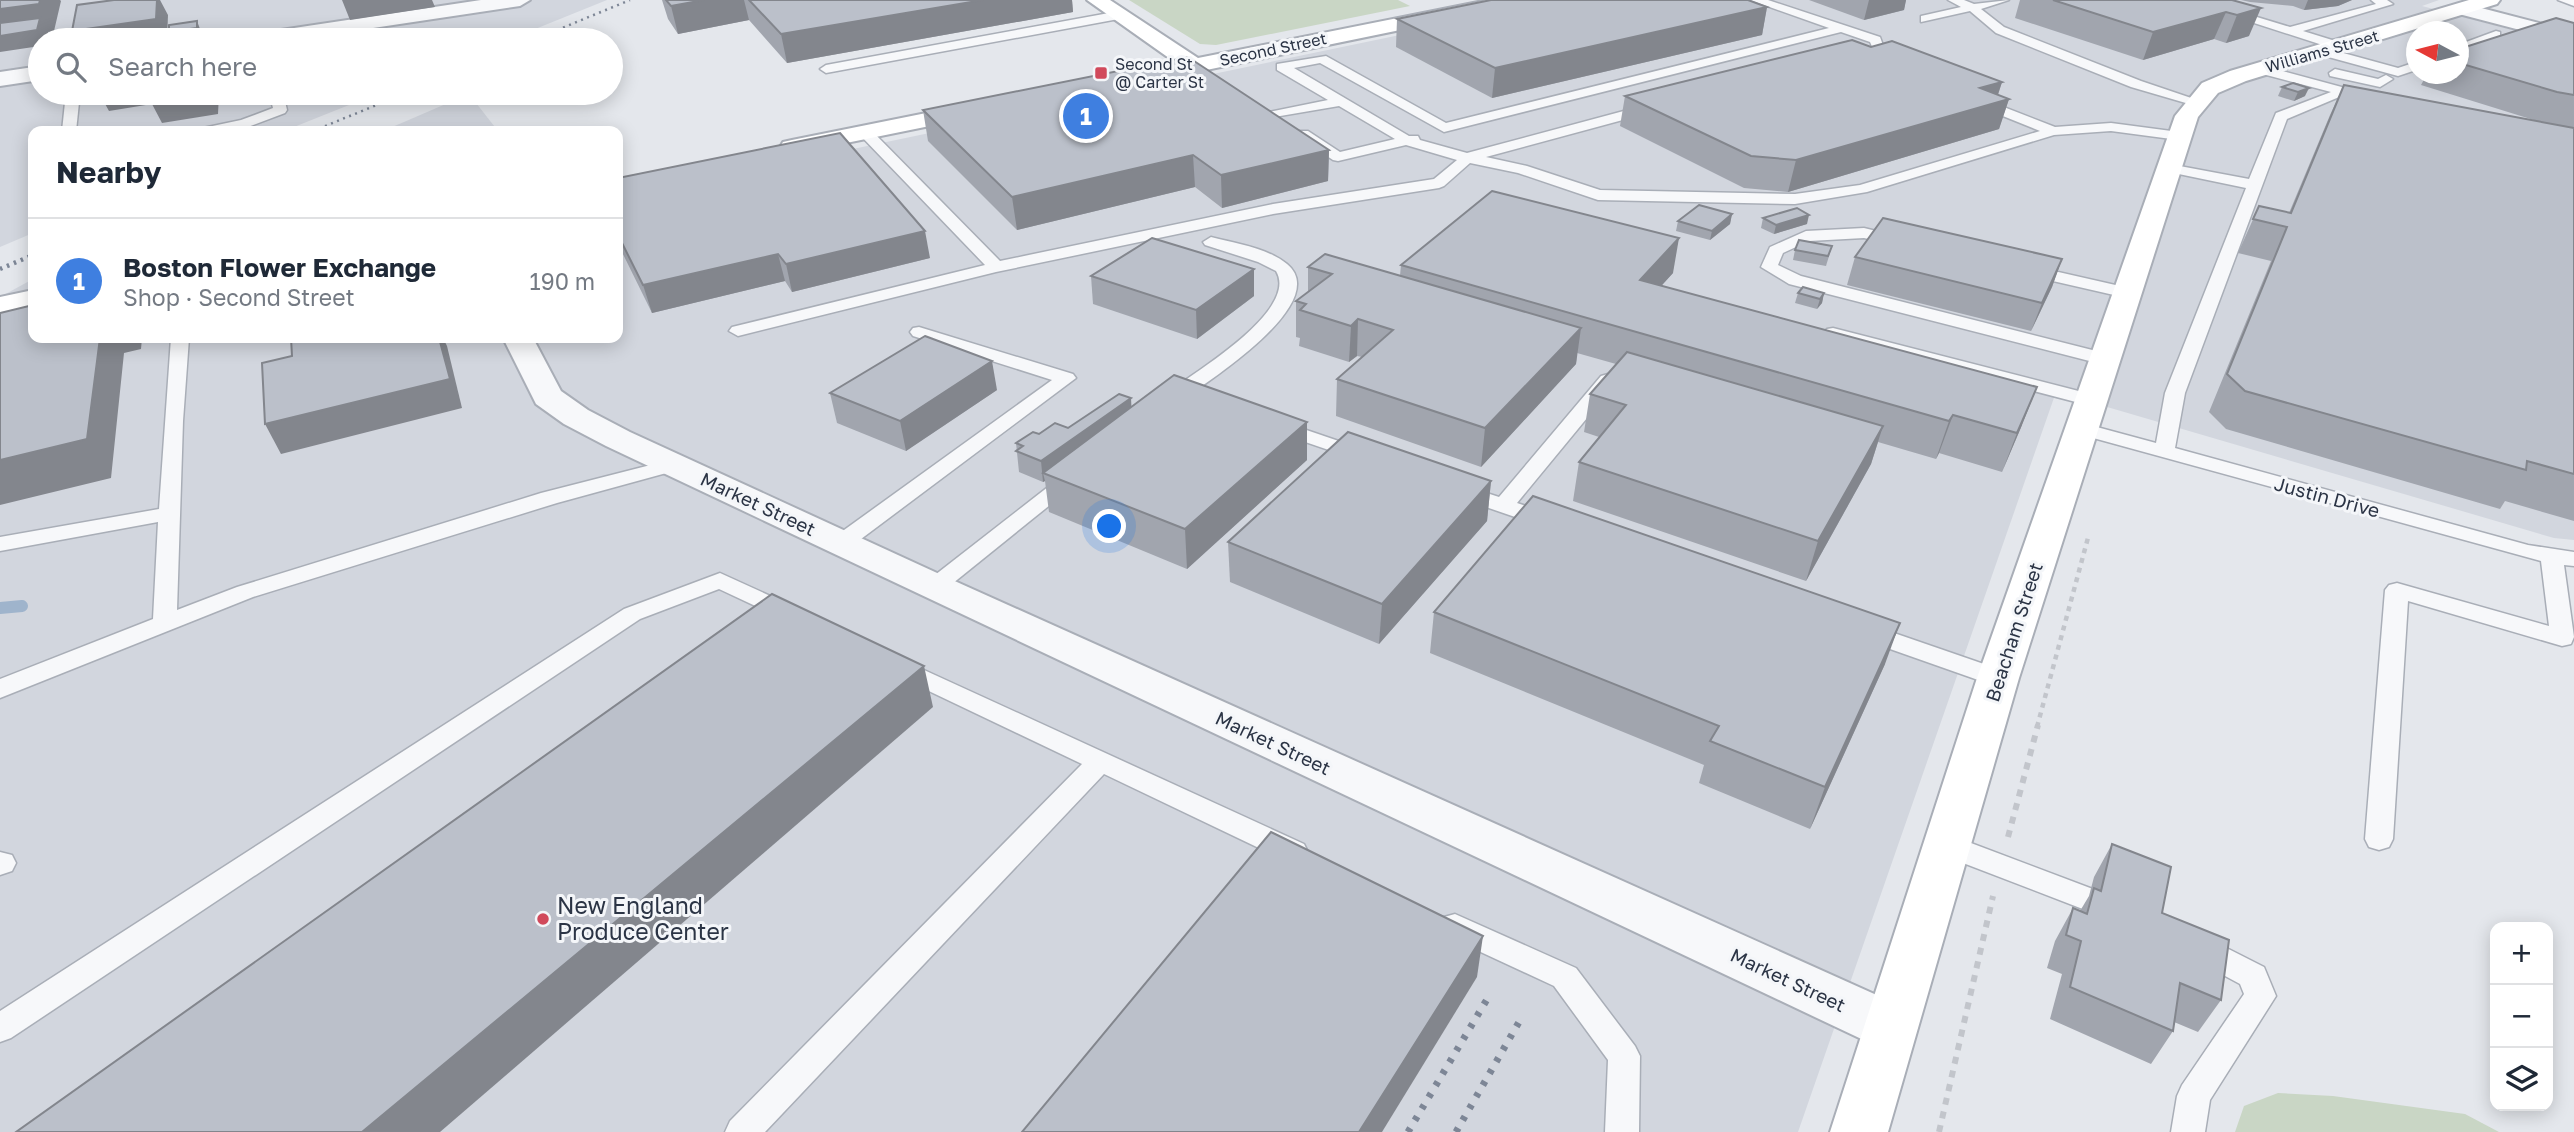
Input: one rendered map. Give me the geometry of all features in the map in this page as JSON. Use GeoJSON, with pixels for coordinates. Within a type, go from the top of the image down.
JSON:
{"type":"FeatureCollection","features":[{"type":"Feature","properties":{"kind":"main road"},"geometry":{"type":"LineString","coordinates":[[1097,0],[1193,65]]}},
{"type":"Feature","properties":{"kind":"main road"},"geometry":{"type":"LineString","coordinates":[[1440,0],[1464,11]]}},
{"type":"Feature","properties":{"kind":"main road","name":"Second Street"},"geometry":{"type":"LineString","coordinates":[[1123,80],[1517,0]]}},
{"type":"Feature","properties":{"kind":"main road"},"geometry":{"type":"LineString","coordinates":[[2427,0],[2478,3]]}},
{"type":"Feature","properties":{"kind":"main road","name":"Williams Street"},"geometry":{"type":"LineString","coordinates":[[2174,152],[2196,102],[2210,88],[2260,69],[2478,3]]}},
{"type":"Feature","properties":{"kind":"main road"},"geometry":{"type":"LineString","coordinates":[[774,150],[992,107]]}},
{"type":"Feature","properties":{"kind":"main road","name":"Beacham Street"},"geometry":{"type":"LineString","coordinates":[[1863,1130],[1891,1027],[1998,678],[2174,152]]}},
{"type":"Feature","properties":{"kind":"main road"},"geometry":{"type":"LineString","coordinates":[[0,306],[28,300]]}},
{"type":"Feature","properties":{"kind":"street"},"geometry":{"type":"LineString","coordinates":[[336,28],[520,0]]}},
{"type":"Feature","properties":{"kind":"street"},"geometry":{"type":"LineString","coordinates":[[2478,3],[2574,38]]}},
{"type":"Feature","properties":{"kind":"street"},"geometry":{"type":"LineString","coordinates":[[0,79],[28,75]]}},
{"type":"Feature","properties":{"kind":"street","name":"Market Street"},"geometry":{"type":"LineString","coordinates":[[521,343],[548,397],[576,417],[934,587],[1891,1027]]}},
{"type":"Feature","properties":{"kind":"lane"},"geometry":{"type":"LineString","coordinates":[[1756,0],[1876,40],[1877,50]]}},
{"type":"Feature","properties":{"kind":"lane"},"geometry":{"type":"LineString","coordinates":[[1954,0],[1972,8],[2000,30],[2136,84],[2196,102]]}},
{"type":"Feature","properties":{"kind":"lane"},"geometry":{"type":"LineString","coordinates":[[1925,19],[2003,0]]}},
{"type":"Feature","properties":{"kind":"lane"},"geometry":{"type":"LineString","coordinates":[[2189,0],[2291,31],[2398,72]]}},
{"type":"Feature","properties":{"kind":"lane"},"geometry":{"type":"LineString","coordinates":[[2291,31],[2387,4],[2377,0]]}},
{"type":"Feature","properties":{"kind":"lane"},"geometry":{"type":"LineString","coordinates":[[2564,0],[2574,3]]}},
{"type":"Feature","properties":{"kind":"lane"},"geometry":{"type":"LineString","coordinates":[[826,69],[1120,15]]}},
{"type":"Feature","properties":{"kind":"lane"},"geometry":{"type":"LineString","coordinates":[[1269,112],[1338,157],[1842,28]]}},
{"type":"Feature","properties":{"kind":"lane"},"geometry":{"type":"LineString","coordinates":[[2469,46],[2496,35]]}},
{"type":"Feature","properties":{"kind":"lane"},"geometry":{"type":"LineString","coordinates":[[1275,49],[1300,64]]}},
{"type":"Feature","properties":{"kind":"lane"},"geometry":{"type":"LineString","coordinates":[[1444,128],[1322,59],[1282,67],[1408,141],[1467,158],[1522,169],[1598,195],[1795,199],[1862,189],[2053,131],[2111,127],[2254,185]]}},
{"type":"Feature","properties":{"kind":"lane"},"geometry":{"type":"LineString","coordinates":[[2164,452],[2175,393],[2281,116],[2351,94],[2260,69]]}},
{"type":"Feature","properties":{"kind":"lane"},"geometry":{"type":"LineString","coordinates":[[2335,73],[2380,83],[2406,69]]}},
{"type":"Feature","properties":{"kind":"lane"},"geometry":{"type":"LineString","coordinates":[[1960,95],[2053,131]]}},
{"type":"Feature","properties":{"kind":"lane"},"geometry":{"type":"LineString","coordinates":[[1269,112],[1338,102]]}},
{"type":"Feature","properties":{"kind":"lane"},"geometry":{"type":"LineString","coordinates":[[738,331],[996,267],[1273,209],[1439,183],[1467,158],[1665,104]]}},
{"type":"Feature","properties":{"kind":"lane"},"geometry":{"type":"LineString","coordinates":[[69,126],[71,105]]}},
{"type":"Feature","properties":{"kind":"lane"},"geometry":{"type":"LineString","coordinates":[[234,126],[280,110],[279,105]]}},
{"type":"Feature","properties":{"kind":"lane"},"geometry":{"type":"LineString","coordinates":[[865,132],[996,267]]}},
{"type":"Feature","properties":{"kind":"lane"},"geometry":{"type":"LineString","coordinates":[[1917,245],[1864,233],[1806,236],[1776,250],[1769,267],[1795,281],[2105,359]]}},
{"type":"Feature","properties":{"kind":"lane"},"geometry":{"type":"LineString","coordinates":[[1160,409],[1264,327],[1278,312],[1288,293],[1287,275],[1275,263],[1212,242]]}},
{"type":"Feature","properties":{"kind":"lane"},"geometry":{"type":"LineString","coordinates":[[2010,266],[2127,293]]}},
{"type":"Feature","properties":{"kind":"lane","name":"Justin Drive"},"geometry":{"type":"LineString","coordinates":[[1812,327],[2087,415],[2164,452],[2563,558]]}},
{"type":"Feature","properties":{"kind":"lane"},"geometry":{"type":"LineString","coordinates":[[841,543],[1066,378],[919,332]]}},
{"type":"Feature","properties":{"kind":"lane"},"geometry":{"type":"LineString","coordinates":[[165,622],[180,343]]}},
{"type":"Feature","properties":{"kind":"lane"},"geometry":{"type":"LineString","coordinates":[[1504,505],[1613,375]]}},
{"type":"Feature","properties":{"kind":"lane"},"geometry":{"type":"LineString","coordinates":[[1181,392],[1207,401]]}},
{"type":"Feature","properties":{"kind":"lane"},"geometry":{"type":"LineString","coordinates":[[1259,419],[1375,460]]}},
{"type":"Feature","properties":{"kind":"lane"},"geometry":{"type":"LineString","coordinates":[[0,688],[245,592],[665,461]]}},
{"type":"Feature","properties":{"kind":"lane"},"geometry":{"type":"LineString","coordinates":[[934,587],[1085,468]]}},
{"type":"Feature","properties":{"kind":"lane"},"geometry":{"type":"LineString","coordinates":[[1440,483],[1569,528]]}},
{"type":"Feature","properties":{"kind":"lane"},"geometry":{"type":"LineString","coordinates":[[0,544],[169,514]]}},
{"type":"Feature","properties":{"kind":"lane"},"geometry":{"type":"LineString","coordinates":[[2379,839],[2397,590],[2562,638],[2563,558]]}},
{"type":"Feature","properties":{"kind":"lane"},"geometry":{"type":"LineString","coordinates":[[0,1028],[632,614],[720,580],[819,627]]}},
{"type":"Feature","properties":{"kind":"lane"},"geometry":{"type":"LineString","coordinates":[[1842,623],[1998,678]]}},
{"type":"Feature","properties":{"kind":"lane"},"geometry":{"type":"LineString","coordinates":[[881,657],[1314,861]]}},
{"type":"Feature","properties":{"kind":"lane"},"geometry":{"type":"LineString","coordinates":[[742,1132],[1100,762]]}},
{"type":"Feature","properties":{"kind":"lane"},"geometry":{"type":"LineString","coordinates":[[1947,845],[2088,899]]}},
{"type":"Feature","properties":{"kind":"lane"},"geometry":{"type":"LineString","coordinates":[[1427,913],[1565,977],[1624,1056],[1622,1132]]}},
{"type":"Feature","properties":{"kind":"lane"},"geometry":{"type":"LineString","coordinates":[[2170,933],[2231,961],[2252,976],[2260,996],[2194,1096],[2188,1132]]}},
{"type":"Feature","properties":{"kind":"path"},"geometry":{"type":"LineString","coordinates":[[1939,1132],[2000,864],[2092,524]]}},
{"type":"Feature","properties":{"kind":"shaded area"},"geometry":{"type":"Polygon","coordinates":[[[55,0],[607,0],[538,28],[28,28],[28,105],[349,105],[296,126],[28,126],[28,235],[0,247],[0,7],[55,0]]]}},
{"type":"Feature","properties":{"kind":"shaded area"},"geometry":{"type":"Polygon","coordinates":[[[1568,0],[2439,0],[2422,6],[2574,46],[2574,540],[2554,538],[2056,392],[1798,1132],[0,1132],[0,297],[28,282],[28,343],[623,343],[623,193],[685,184],[1568,0]]]}},
{"type":"Feature","properties":{"kind":"shaded area"},"geometry":{"type":"Polygon","coordinates":[[[443,105],[478,105],[494,126],[395,126],[443,105]]]}},
{"type":"Feature","properties":{"kind":"green space"},"geometry":{"type":"Polygon","coordinates":[[[1129,0],[1398,0],[1410,6],[1216,45],[1200,44],[1129,0]]]}},
{"type":"Feature","properties":{"kind":"green space"},"geometry":{"type":"Polygon","coordinates":[[[2278,1093],[2333,1096],[2465,1114],[2499,1132],[2235,1132],[2244,1106],[2278,1093]]]}},
{"type":"Feature","properties":{"kind":"building"},"geometry":{"type":"Polygon","coordinates":[[[0,0],[40,0],[39,4],[0,9],[0,0]]]}},
{"type":"Feature","properties":{"kind":"building"},"geometry":{"type":"Polygon","coordinates":[[[114,0],[157,0],[156,19],[93,28],[73,28],[77,5],[114,0]]]}},
{"type":"Feature","properties":{"kind":"building"},"geometry":{"type":"Polygon","coordinates":[[[666,0],[704,0],[671,6],[666,0]]]}},
{"type":"Feature","properties":{"kind":"building"},"geometry":{"type":"Polygon","coordinates":[[[749,0],[983,0],[781,34],[749,0]]]}},
{"type":"Feature","properties":{"kind":"building"},"geometry":{"type":"Polygon","coordinates":[[[1491,0],[1748,0],[1767,7],[1495,68],[1397,19],[1491,0]]]}},
{"type":"Feature","properties":{"kind":"building"},"geometry":{"type":"Polygon","coordinates":[[[2053,0],[2232,0],[2261,8],[2237,15],[2226,12],[2153,32],[2053,0]]]}},
{"type":"Feature","properties":{"kind":"building"},"geometry":{"type":"Polygon","coordinates":[[[40,18],[38,28],[0,36],[0,23],[40,18]]]}},
{"type":"Feature","properties":{"kind":"building"},"geometry":{"type":"Polygon","coordinates":[[[2556,18],[2574,23],[2574,95],[2469,66],[2469,46],[2556,18]]]}},
{"type":"Feature","properties":{"kind":"building"},"geometry":{"type":"Polygon","coordinates":[[[197,21],[197,28],[169,28],[169,25],[197,21]]]}},
{"type":"Feature","properties":{"kind":"building"},"geometry":{"type":"Polygon","coordinates":[[[1852,40],[1871,47],[1892,41],[2002,82],[1980,88],[2009,99],[1796,160],[1751,156],[1625,96],[1852,40]]]}},
{"type":"Feature","properties":{"kind":"building"},"geometry":{"type":"Polygon","coordinates":[[[1188,57],[1329,150],[1221,175],[1193,155],[1012,197],[923,110],[1188,57]]]}},
{"type":"Feature","properties":{"kind":"building"},"geometry":{"type":"Polygon","coordinates":[[[2293,83],[2309,88],[2298,92],[2282,87],[2293,83]]]}},
{"type":"Feature","properties":{"kind":"building"},"geometry":{"type":"Polygon","coordinates":[[[2344,85],[2574,128],[2574,474],[2527,461],[2526,470],[2245,391],[2227,374],[2287,227],[2253,219],[2259,206],[2291,213],[2344,85]]]}},
{"type":"Feature","properties":{"kind":"building"},"geometry":{"type":"Polygon","coordinates":[[[840,133],[925,231],[786,264],[778,254],[643,285],[623,245],[623,177],[840,133]]]}},
{"type":"Feature","properties":{"kind":"building"},"geometry":{"type":"Polygon","coordinates":[[[1492,191],[1679,238],[1640,280],[2037,387],[2017,433],[1953,415],[1949,421],[1401,265],[1492,191]]]}},
{"type":"Feature","properties":{"kind":"building"},"geometry":{"type":"Polygon","coordinates":[[[1699,205],[1732,214],[1712,231],[1678,221],[1699,205]]]}},
{"type":"Feature","properties":{"kind":"building"},"geometry":{"type":"Polygon","coordinates":[[[1797,208],[1809,215],[1776,225],[1763,218],[1797,208]]]}},
{"type":"Feature","properties":{"kind":"building"},"geometry":{"type":"Polygon","coordinates":[[[1883,218],[2062,259],[2042,303],[1855,257],[1883,218]]]}},
{"type":"Feature","properties":{"kind":"building"},"geometry":{"type":"Polygon","coordinates":[[[1152,238],[1254,269],[1196,310],[1091,276],[1152,238]]]}},
{"type":"Feature","properties":{"kind":"building"},"geometry":{"type":"Polygon","coordinates":[[[1799,240],[1832,246],[1828,256],[1795,250],[1799,240]]]}},
{"type":"Feature","properties":{"kind":"building"},"geometry":{"type":"Polygon","coordinates":[[[1325,254],[1581,328],[1485,428],[1337,379],[1393,330],[1358,319],[1351,326],[1300,310],[1306,304],[1296,301],[1332,274],[1308,267],[1325,254]]]}},
{"type":"Feature","properties":{"kind":"building"},"geometry":{"type":"Polygon","coordinates":[[[1803,287],[1824,293],[1820,299],[1798,293],[1803,287]]]}},
{"type":"Feature","properties":{"kind":"building"},"geometry":{"type":"Polygon","coordinates":[[[28,306],[28,343],[99,343],[87,439],[0,460],[0,313],[28,306]]]}},
{"type":"Feature","properties":{"kind":"building"},"geometry":{"type":"Polygon","coordinates":[[[925,336],[992,361],[900,421],[830,393],[925,336]]]}},
{"type":"Feature","properties":{"kind":"building"},"geometry":{"type":"Polygon","coordinates":[[[291,343],[440,343],[450,379],[265,424],[262,363],[292,356],[291,343]]]}},
{"type":"Feature","properties":{"kind":"building"},"geometry":{"type":"Polygon","coordinates":[[[1627,352],[1883,426],[1818,541],[1579,462],[1626,405],[1590,394],[1627,352]]]}},
{"type":"Feature","properties":{"kind":"building"},"geometry":{"type":"Polygon","coordinates":[[[1174,375],[1307,422],[1185,529],[1043,473],[1174,375]]]}},
{"type":"Feature","properties":{"kind":"building"},"geometry":{"type":"Polygon","coordinates":[[[1119,394],[1131,398],[1041,461],[1016,451],[1023,446],[1016,443],[1033,432],[1039,434],[1055,423],[1068,428],[1119,394]]]}},
{"type":"Feature","properties":{"kind":"building"},"geometry":{"type":"Polygon","coordinates":[[[1348,432],[1491,481],[1382,604],[1228,542],[1348,432]]]}},
{"type":"Feature","properties":{"kind":"building"},"geometry":{"type":"Polygon","coordinates":[[[1533,496],[1900,623],[1825,787],[1710,741],[1719,726],[1434,612],[1533,496]]]}},
{"type":"Feature","properties":{"kind":"building","name":"New England Produce Center"},"geometry":{"type":"Polygon","coordinates":[[[772,594],[924,666],[362,1132],[16,1132],[772,594]]]}},
{"type":"Feature","properties":{"kind":"building"},"geometry":{"type":"Polygon","coordinates":[[[1271,832],[1483,936],[1359,1132],[1022,1132],[1271,832]]]}},
{"type":"Feature","properties":{"kind":"building"},"geometry":{"type":"Polygon","coordinates":[[[2112,844],[2171,867],[2162,913],[2229,940],[2221,1000],[2180,983],[2173,1031],[2070,987],[2081,941],[2066,935],[2073,908],[2087,914],[2094,888],[2101,891],[2112,844]]]}},
{"type":"Feature","properties":{"kind":"waterway"},"geometry":{"type":"LineString","coordinates":[[0,608],[22,606]]}},
{"type":"Feature","properties":{"kind":"railway"},"geometry":{"type":"LineString","coordinates":[[562,28],[630,0]]}},
{"type":"Feature","properties":{"kind":"railway"},"geometry":{"type":"LineString","coordinates":[[325,126],[377,105]]}},
{"type":"Feature","properties":{"kind":"railway"},"geometry":{"type":"LineString","coordinates":[[0,269],[28,257]]}},
{"type":"Feature","properties":{"kind":"railway"},"geometry":{"type":"LineString","coordinates":[[1408,1132],[1489,996]]}},
{"type":"Feature","properties":{"kind":"railway"},"geometry":{"type":"LineString","coordinates":[[1456,1132],[1523,1015]]}},
{"type":"Feature","properties":{"kind":"place","name":"Second St @ Carter St"},"geometry":{"type":"Point","coordinates":[1101,73]}},
{"type":"Feature","properties":{"kind":"place","name":"Boston Flower Exchange"},"geometry":{"type":"Point","coordinates":[1086,116]}},
{"type":"Feature","properties":{"kind":"place","name":"New England Produce Center"},"geometry":{"type":"Point","coordinates":[543,919]}}]}
